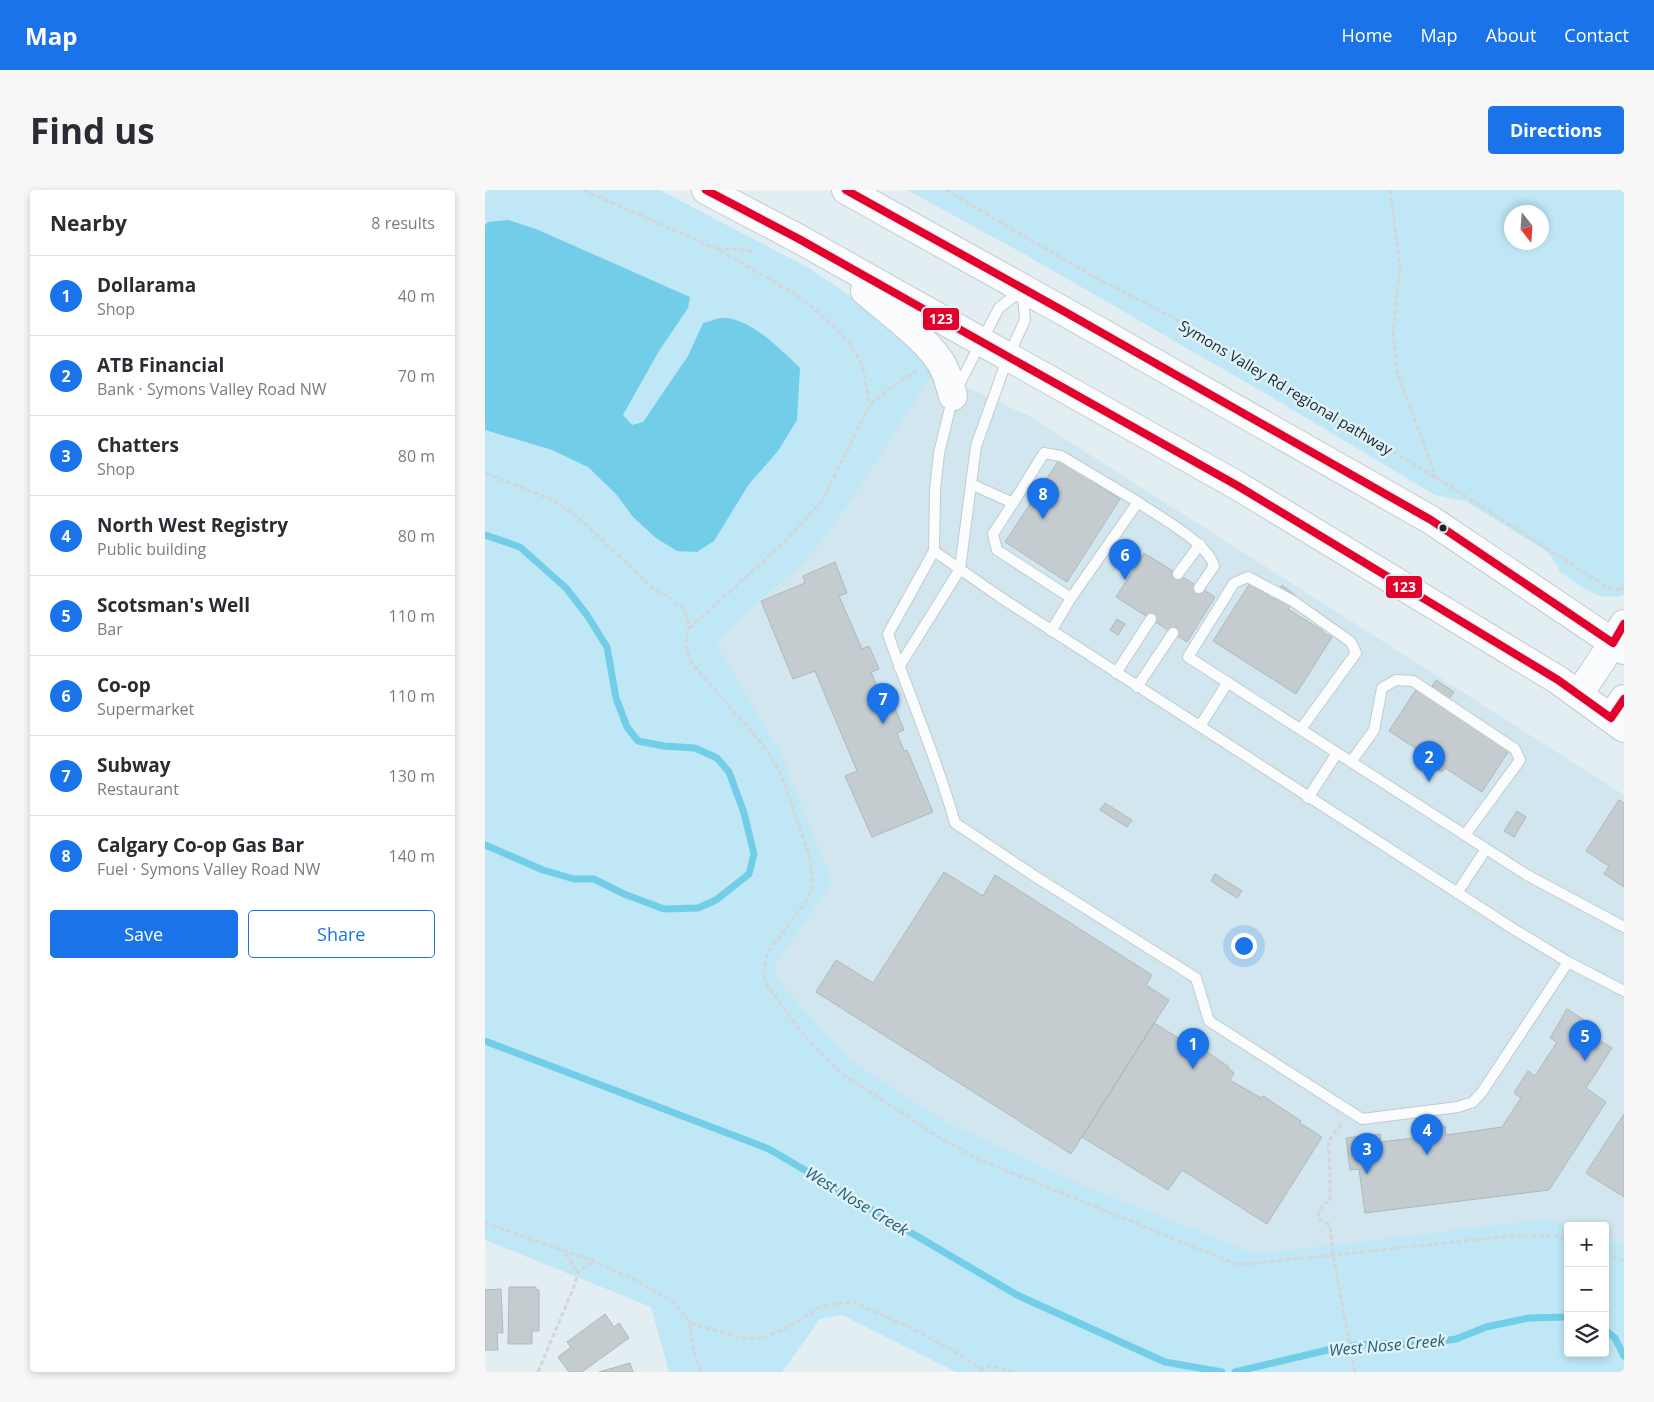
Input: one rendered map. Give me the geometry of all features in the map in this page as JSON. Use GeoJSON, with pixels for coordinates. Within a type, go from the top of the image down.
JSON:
{"type":"FeatureCollection","features":[{"type":"Feature","properties":{"kind":"main road"},"geometry":{"type":"LineString","coordinates":[[707,190],[799,239],[1238,486],[1445,610],[1579,694],[1620,715]]}},
{"type":"Feature","properties":{"kind":"main road"},"geometry":{"type":"LineString","coordinates":[[845,190],[1336,464],[1431,520],[1592,628],[1620,639],[1579,694]]}},
{"type":"Feature","properties":{"kind":"main road"},"geometry":{"type":"LineString","coordinates":[[799,239],[912,330],[938,357],[948,376],[953,396]]}},
{"type":"Feature","properties":{"kind":"lane"},"geometry":{"type":"LineString","coordinates":[[1023,289],[999,308],[953,396],[939,453],[935,490],[934,551],[888,634],[921,721],[955,823],[1033,875],[1196,978],[1209,1021],[1362,1119],[1457,1107],[1473,1102],[1482,1092],[1568,962]]}},
{"type":"Feature","properties":{"kind":"lane"},"geometry":{"type":"LineString","coordinates":[[899,667],[961,569],[976,446],[1008,357],[1025,320],[1023,289]]}},
{"type":"Feature","properties":{"kind":"lane"},"geometry":{"type":"LineString","coordinates":[[1071,598],[997,550],[993,534],[1044,453],[1061,456],[1138,502],[1200,544],[1212,558],[1215,566],[1199,588]]}},
{"type":"Feature","properties":{"kind":"lane"},"geometry":{"type":"LineString","coordinates":[[971,484],[1013,503]]}},
{"type":"Feature","properties":{"kind":"lane"},"geometry":{"type":"LineString","coordinates":[[1051,631],[1071,598],[1138,502]]}},
{"type":"Feature","properties":{"kind":"lane"},"geometry":{"type":"LineString","coordinates":[[1178,574],[1200,544]]}},
{"type":"Feature","properties":{"kind":"lane"},"geometry":{"type":"LineString","coordinates":[[934,551],[1051,631],[1200,726],[1308,798],[1568,962],[1624,991]]}},
{"type":"Feature","properties":{"kind":"lane"},"geometry":{"type":"LineString","coordinates":[[1301,729],[1356,653],[1351,642],[1293,601],[1249,577],[1234,583],[1188,657],[1527,875],[1624,927]]}},
{"type":"Feature","properties":{"kind":"lane"},"geometry":{"type":"LineString","coordinates":[[1116,673],[1151,619]]}},
{"type":"Feature","properties":{"kind":"lane"},"geometry":{"type":"LineString","coordinates":[[1137,687],[1173,633]]}},
{"type":"Feature","properties":{"kind":"lane"},"geometry":{"type":"LineString","coordinates":[[1351,762],[1374,730],[1382,688],[1396,680],[1413,681],[1515,750],[1520,760],[1465,835]]}},
{"type":"Feature","properties":{"kind":"lane"},"geometry":{"type":"LineString","coordinates":[[1200,726],[1228,682]]}},
{"type":"Feature","properties":{"kind":"lane"},"geometry":{"type":"LineString","coordinates":[[1308,798],[1337,752]]}},
{"type":"Feature","properties":{"kind":"lane"},"geometry":{"type":"LineString","coordinates":[[1457,893],[1486,849]]}},
{"type":"Feature","properties":{"kind":"path"},"geometry":{"type":"LineString","coordinates":[[583,190],[717,249],[797,296],[833,325],[849,343],[862,365],[870,405]]}},
{"type":"Feature","properties":{"kind":"path","name":"Symons Valley Rd regional pathway"},"geometry":{"type":"LineString","coordinates":[[946,190],[1087,272],[1172,317],[1436,478],[1607,587],[1623,588]]}},
{"type":"Feature","properties":{"kind":"path"},"geometry":{"type":"LineString","coordinates":[[1390,190],[1400,266],[1393,331],[1397,373],[1436,478]]}},
{"type":"Feature","properties":{"kind":"path"},"geometry":{"type":"LineString","coordinates":[[717,249],[737,249],[753,252]]}},
{"type":"Feature","properties":{"kind":"path"},"geometry":{"type":"LineString","coordinates":[[919,368],[882,394],[870,405],[822,501],[783,543],[689,629],[685,639],[685,649],[691,662],[768,751],[782,777],[810,858],[812,882],[809,897],[767,954],[763,972],[768,987],[807,1039],[840,1072],[932,1133],[979,1160],[1236,1264],[1511,1236],[1554,1236],[1564,1239]]}},
{"type":"Feature","properties":{"kind":"path"},"geometry":{"type":"LineString","coordinates":[[485,473],[553,500],[581,520],[655,590],[666,595],[685,610],[689,629]]}},
{"type":"Feature","properties":{"kind":"path"},"geometry":{"type":"LineString","coordinates":[[1351,1112],[1328,1142],[1331,1168],[1329,1202],[1324,1203],[1318,1212],[1319,1219],[1330,1225],[1333,1255],[1355,1372]]}},
{"type":"Feature","properties":{"kind":"path"},"geometry":{"type":"LineString","coordinates":[[485,1223],[594,1261],[641,1283],[674,1303],[690,1324],[693,1349],[701,1372]]}},
{"type":"Feature","properties":{"kind":"path"},"geometry":{"type":"LineString","coordinates":[[566,1252],[578,1272]]}},
{"type":"Feature","properties":{"kind":"path"},"geometry":{"type":"LineString","coordinates":[[1609,1255],[1624,1261]]}},
{"type":"Feature","properties":{"kind":"path"},"geometry":{"type":"LineString","coordinates":[[538,1372],[575,1284],[578,1272],[594,1261]]}},
{"type":"Feature","properties":{"kind":"path"},"geometry":{"type":"LineString","coordinates":[[690,1324],[742,1338],[765,1338],[792,1325],[817,1309],[831,1304],[853,1302],[909,1327],[961,1355],[984,1372]]}},
{"type":"Feature","properties":{"kind":"path"},"geometry":{"type":"LineString","coordinates":[[979,1368],[991,1366],[1013,1372]]}},
{"type":"Feature","properties":{"kind":"shaded area"},"geometry":{"type":"Polygon","coordinates":[[[485,190],[660,190],[809,268],[886,320],[934,372],[824,539],[799,567],[753,607],[716,644],[782,756],[832,883],[774,967],[777,979],[848,1059],[948,1123],[1082,1185],[1256,1254],[1546,1219],[1564,1225],[1564,1357],[1609,1357],[1609,1240],[1624,1246],[1624,1372],[956,1372],[842,1315],[820,1319],[782,1372],[669,1372],[651,1307],[485,1240],[485,190]]]}},
{"type":"Feature","properties":{"kind":"shaded area"},"geometry":{"type":"Polygon","coordinates":[[[907,190],[1624,190],[1624,594],[1621,596],[1604,597],[1590,592],[1561,573],[1548,552],[1467,502],[1435,495],[1273,398],[1026,255],[907,190]]]}},
{"type":"Feature","properties":{"kind":"shaded area"},"geometry":{"type":"Polygon","coordinates":[[[934,372],[1029,416],[1624,795],[1624,1246],[1609,1240],[1609,1222],[1564,1222],[1564,1225],[1546,1219],[1256,1254],[1082,1185],[948,1123],[848,1059],[777,979],[774,967],[832,883],[716,644],[753,607],[799,567],[824,539],[934,372]]]}},
{"type":"Feature","properties":{"kind":"water"},"geometry":{"type":"Polygon","coordinates":[[[508,220],[536,229],[690,297],[688,308],[659,351],[623,415],[632,425],[643,422],[688,356],[703,323],[722,318],[733,319],[743,323],[764,336],[800,368],[797,420],[778,451],[749,484],[714,541],[697,552],[677,551],[656,538],[633,517],[616,494],[588,467],[552,450],[485,430],[485,225],[488,222],[508,220]]]}},
{"type":"Feature","properties":{"kind":"building"},"geometry":{"type":"Polygon","coordinates":[[[1059,460],[1120,499],[1067,582],[1005,542],[1059,460]]]}},
{"type":"Feature","properties":{"kind":"building"},"geometry":{"type":"Polygon","coordinates":[[[1144,553],[1215,597],[1187,642],[1116,597],[1144,553]]]}},
{"type":"Feature","properties":{"kind":"building"},"geometry":{"type":"Polygon","coordinates":[[[835,562],[847,593],[839,596],[862,649],[869,646],[879,669],[871,672],[887,709],[894,706],[904,730],[897,733],[904,751],[907,750],[933,812],[872,837],[845,776],[857,771],[815,671],[793,679],[761,601],[805,583],[803,576],[835,562]]]}},
{"type":"Feature","properties":{"kind":"building"},"geometry":{"type":"Polygon","coordinates":[[[1250,583],[1273,599],[1282,585],[1296,596],[1288,609],[1332,637],[1296,694],[1213,641],[1250,583]]]}},
{"type":"Feature","properties":{"kind":"building"},"geometry":{"type":"Polygon","coordinates":[[[1117,619],[1125,624],[1118,635],[1110,630],[1117,619]]]}},
{"type":"Feature","properties":{"kind":"building"},"geometry":{"type":"Polygon","coordinates":[[[1436,680],[1454,692],[1444,706],[1510,749],[1482,792],[1445,768],[1442,772],[1423,759],[1426,755],[1389,731],[1417,688],[1427,694],[1436,680]]]}},
{"type":"Feature","properties":{"kind":"building"},"geometry":{"type":"Polygon","coordinates":[[[1619,800],[1624,803],[1624,887],[1604,874],[1609,866],[1586,851],[1619,800]]]}},
{"type":"Feature","properties":{"kind":"building"},"geometry":{"type":"Polygon","coordinates":[[[1105,803],[1132,820],[1127,827],[1100,810],[1105,803]]]}},
{"type":"Feature","properties":{"kind":"building"},"geometry":{"type":"Polygon","coordinates":[[[1517,811],[1526,817],[1514,837],[1504,831],[1517,811]]]}},
{"type":"Feature","properties":{"kind":"building"},"geometry":{"type":"Polygon","coordinates":[[[944,872],[983,896],[995,875],[1152,975],[1146,985],[1169,1000],[1071,1154],[816,992],[836,960],[873,983],[944,872]]]}},
{"type":"Feature","properties":{"kind":"building"},"geometry":{"type":"Polygon","coordinates":[[[1215,874],[1242,891],[1237,898],[1211,881],[1215,874]]]}},
{"type":"Feature","properties":{"kind":"building"},"geometry":{"type":"Polygon","coordinates":[[[1567,1009],[1595,1027],[1590,1035],[1612,1048],[1586,1088],[1606,1102],[1549,1190],[1365,1213],[1359,1169],[1350,1170],[1346,1138],[1380,1134],[1381,1142],[1421,1137],[1420,1129],[1445,1126],[1446,1135],[1502,1127],[1521,1098],[1514,1093],[1528,1071],[1535,1076],[1557,1042],[1550,1038],[1567,1009]]]}},
{"type":"Feature","properties":{"kind":"building"},"geometry":{"type":"Polygon","coordinates":[[[1154,1023],[1193,1047],[1194,1043],[1229,1067],[1234,1073],[1230,1080],[1261,1098],[1263,1096],[1322,1137],[1267,1224],[1182,1170],[1168,1190],[1082,1137],[1154,1023]]]}},
{"type":"Feature","properties":{"kind":"building"},"geometry":{"type":"Polygon","coordinates":[[[1624,1114],[1624,1197],[1586,1173],[1624,1114]]]}},
{"type":"Feature","properties":{"kind":"building"},"geometry":{"type":"Polygon","coordinates":[[[509,1287],[536,1287],[536,1290],[539,1290],[539,1331],[532,1331],[532,1344],[508,1344],[509,1287]]]}},
{"type":"Feature","properties":{"kind":"building"},"geometry":{"type":"Polygon","coordinates":[[[501,1289],[503,1333],[497,1333],[498,1350],[485,1350],[485,1290],[501,1289]]]}},
{"type":"Feature","properties":{"kind":"building"},"geometry":{"type":"Polygon","coordinates":[[[605,1314],[614,1327],[619,1323],[629,1338],[582,1372],[569,1372],[558,1357],[571,1347],[567,1342],[605,1314]]]}},
{"type":"Feature","properties":{"kind":"building"},"geometry":{"type":"Polygon","coordinates":[[[630,1363],[633,1372],[599,1372],[630,1363]]]}},
{"type":"Feature","properties":{"kind":"waterway","name":"West Nose Creek"},"geometry":{"type":"LineString","coordinates":[[485,535],[520,547],[566,588],[587,615],[607,647],[616,698],[627,727],[638,741],[664,746],[695,748],[717,758],[729,772],[744,813],[754,854],[749,874],[716,900],[698,908],[664,909],[624,894],[594,879],[574,879],[543,870],[485,845]]}},
{"type":"Feature","properties":{"kind":"waterway","name":"West Nose Creek"},"geometry":{"type":"LineString","coordinates":[[485,1041],[769,1149],[1017,1295],[1165,1362],[1222,1372]]}},
{"type":"Feature","properties":{"kind":"waterway","name":"West Nose Creek"},"geometry":{"type":"LineString","coordinates":[[1235,1372],[1336,1348],[1377,1343],[1416,1345],[1456,1339],[1486,1327],[1529,1318],[1564,1317]]}},
{"type":"Feature","properties":{"kind":"waterway","name":"West Nose Creek"},"geometry":{"type":"LineString","coordinates":[[1609,1333],[1615,1338],[1624,1356]]}},
{"type":"Feature","properties":{"kind":"transit line","name":"123"},"geometry":{"type":"LineString","coordinates":[[706,190],[799,239],[1238,486],[1558,680],[1611,718],[1624,699]]}},
{"type":"Feature","properties":{"kind":"transit line","name":"123"},"geometry":{"type":"LineString","coordinates":[[846,190],[1431,520],[1613,643],[1624,624]]}},
{"type":"Feature","properties":{"kind":"place","name":"Calgary Co-op Gas Bar"},"geometry":{"type":"Point","coordinates":[1043,519]}},
{"type":"Feature","properties":{"kind":"place","name":"Co-op"},"geometry":{"type":"Point","coordinates":[1125,580]}},
{"type":"Feature","properties":{"kind":"place","name":"Subway"},"geometry":{"type":"Point","coordinates":[883,724]}},
{"type":"Feature","properties":{"kind":"place","name":"ATB Financial"},"geometry":{"type":"Point","coordinates":[1429,782]}},
{"type":"Feature","properties":{"kind":"place","name":"Scotsman's Well"},"geometry":{"type":"Point","coordinates":[1585,1061]}},
{"type":"Feature","properties":{"kind":"place","name":"Dollarama"},"geometry":{"type":"Point","coordinates":[1193,1069]}},
{"type":"Feature","properties":{"kind":"place","name":"North West Registry"},"geometry":{"type":"Point","coordinates":[1427,1155]}},
{"type":"Feature","properties":{"kind":"place","name":"Chatters"},"geometry":{"type":"Point","coordinates":[1367,1174]}}]}
